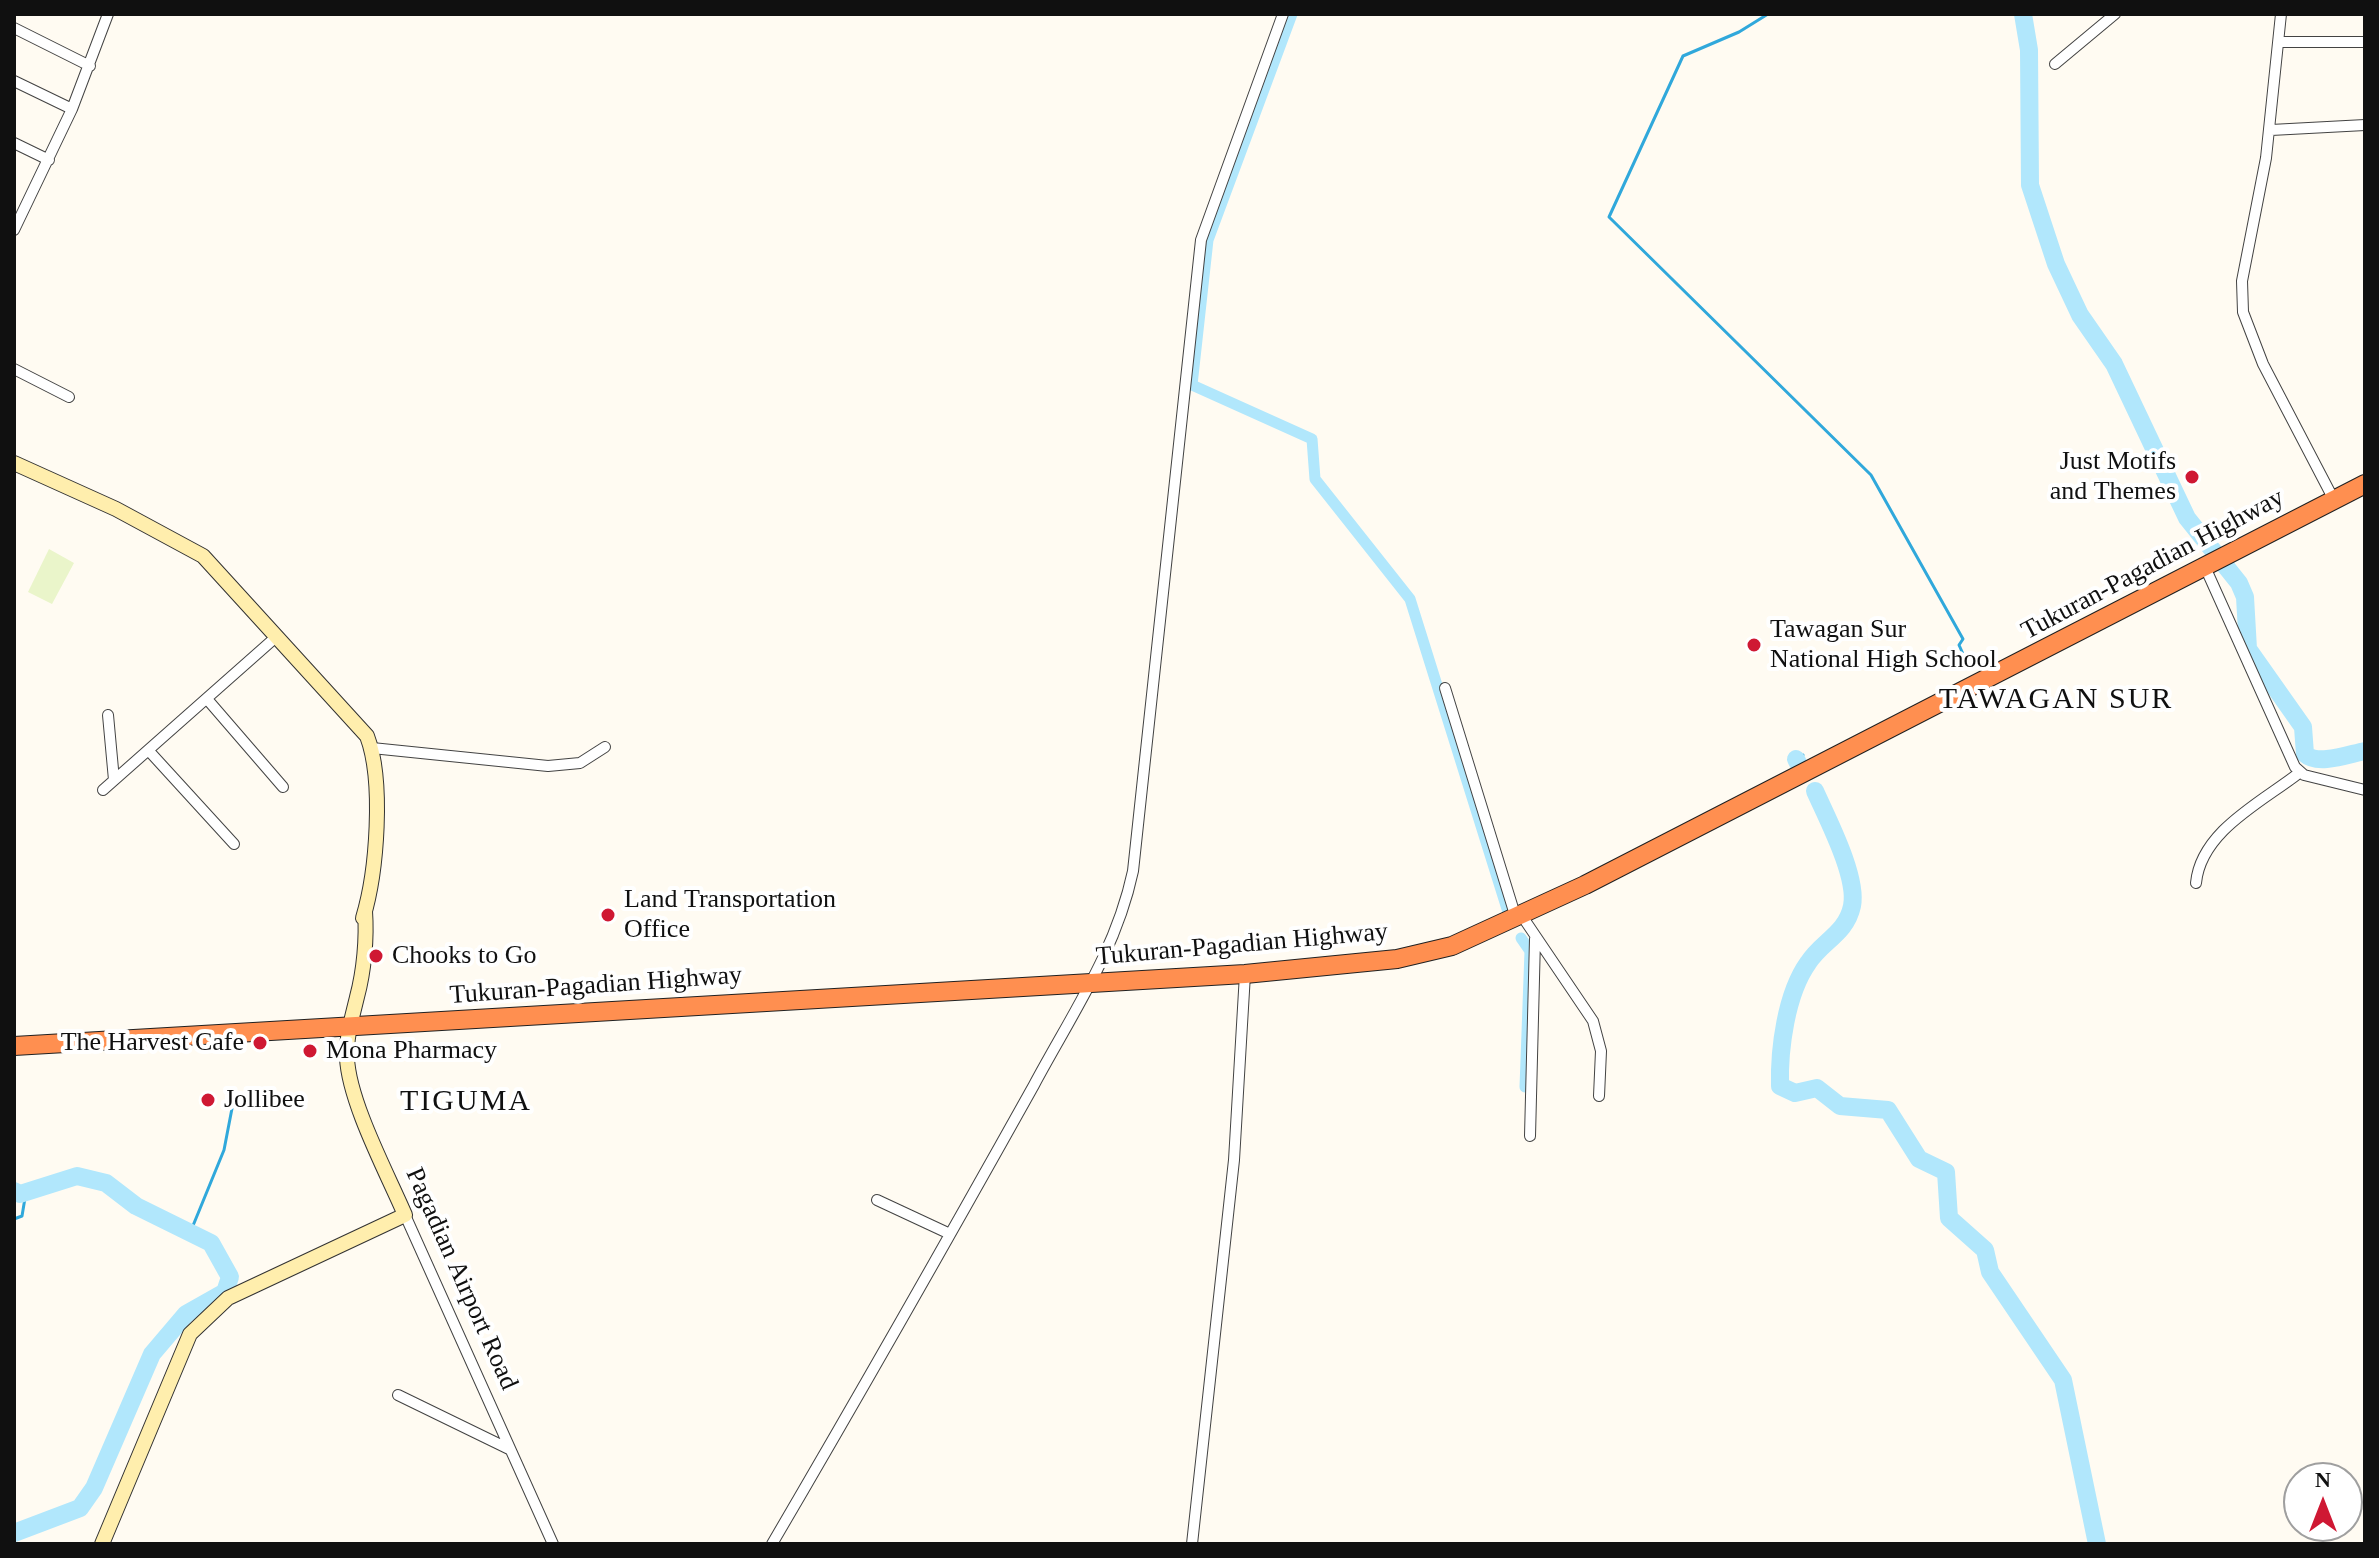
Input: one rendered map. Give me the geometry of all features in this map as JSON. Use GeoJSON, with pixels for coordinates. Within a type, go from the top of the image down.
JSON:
{"type":"FeatureCollection","features":[{"type":"Feature","properties":{"kind":"highway","name":"Tukuran-Pagadian Highway"},"geometry":{"type":"LineString","coordinates":[[14,1046],[350,1018],[1092,984],[1245,974],[1397,959],[1452,946],[1519,917],[2365,484]]}},
{"type":"Feature","properties":{"kind":"street"},"geometry":{"type":"LineString","coordinates":[[14,230],[72,109],[108,14]]}},
{"type":"Feature","properties":{"kind":"street"},"geometry":{"type":"LineString","coordinates":[[772,1544],[1092,984],[1115,933],[1133,871],[1201,240],[1283,14]]}},
{"type":"Feature","properties":{"kind":"street"},"geometry":{"type":"LineString","coordinates":[[2281,14],[2271,130],[2242,281],[2243,312],[2257,351],[2334,500]]}},
{"type":"Feature","properties":{"kind":"street"},"geometry":{"type":"LineString","coordinates":[[2055,64],[2109,16]]}},
{"type":"Feature","properties":{"kind":"street"},"geometry":{"type":"LineString","coordinates":[[14,28],[90,66]]}},
{"type":"Feature","properties":{"kind":"street"},"geometry":{"type":"LineString","coordinates":[[2279,42],[2365,42]]}},
{"type":"Feature","properties":{"kind":"street"},"geometry":{"type":"LineString","coordinates":[[14,81],[72,109]]}},
{"type":"Feature","properties":{"kind":"street"},"geometry":{"type":"LineString","coordinates":[[2271,130],[2365,125]]}},
{"type":"Feature","properties":{"kind":"street"},"geometry":{"type":"LineString","coordinates":[[14,143],[49,160]]}},
{"type":"Feature","properties":{"kind":"street"},"geometry":{"type":"LineString","coordinates":[[14,369],[69,397]]}},
{"type":"Feature","properties":{"kind":"street"},"geometry":{"type":"LineString","coordinates":[[14,463],[116,509],[203,556],[347,710],[372,748],[548,766],[580,763],[605,747]]}},
{"type":"Feature","properties":{"kind":"street"},"geometry":{"type":"LineString","coordinates":[[2210,564],[2254,683],[2299,773],[2365,790]]}},
{"type":"Feature","properties":{"kind":"street"},"geometry":{"type":"LineString","coordinates":[[103,790],[276,637]]}},
{"type":"Feature","properties":{"kind":"street"},"geometry":{"type":"LineString","coordinates":[[1445,688],[1519,917],[1598,1034],[1602,1069],[1599,1096]]}},
{"type":"Feature","properties":{"kind":"street"},"geometry":{"type":"LineString","coordinates":[[207,699],[283,787]]}},
{"type":"Feature","properties":{"kind":"street"},"geometry":{"type":"LineString","coordinates":[[108,715],[114,780]]}},
{"type":"Feature","properties":{"kind":"street","name":"Pagadian Airport Road"},"geometry":{"type":"LineString","coordinates":[[372,748],[376,771],[376,823],[350,1018],[349,1075],[405,1215],[553,1544]]}},
{"type":"Feature","properties":{"kind":"street"},"geometry":{"type":"LineString","coordinates":[[149,751],[234,844]]}},
{"type":"Feature","properties":{"kind":"street"},"geometry":{"type":"LineString","coordinates":[[2196,883],[2200,863],[2226,827],[2299,773]]}},
{"type":"Feature","properties":{"kind":"street"},"geometry":{"type":"LineString","coordinates":[[1530,1136],[1535,939]]}},
{"type":"Feature","properties":{"kind":"street"},"geometry":{"type":"LineString","coordinates":[[1192,1544],[1234,1160],[1245,974]]}},
{"type":"Feature","properties":{"kind":"street"},"geometry":{"type":"LineString","coordinates":[[877,1200],[950,1234]]}},
{"type":"Feature","properties":{"kind":"street"},"geometry":{"type":"LineString","coordinates":[[102,1544],[190,1334],[205,1317],[228,1298],[405,1215]]}},
{"type":"Feature","properties":{"kind":"street"},"geometry":{"type":"LineString","coordinates":[[398,1395],[509,1449]]}},
{"type":"Feature","properties":{"kind":"green space"},"geometry":{"type":"Polygon","coordinates":[[[49,549],[74,563],[52,604],[28,592],[49,549]]]}},
{"type":"Feature","properties":{"kind":"waterway"},"geometry":{"type":"LineString","coordinates":[[1292,14],[1208,240],[1192,385],[1312,439],[1315,479],[1410,599],[1508,912]]}},
{"type":"Feature","properties":{"kind":"waterway"},"geometry":{"type":"LineString","coordinates":[[1768,14],[1739,32],[1683,56],[1609,217],[1871,475],[1963,639],[1959,645],[1968,665]]}},
{"type":"Feature","properties":{"kind":"waterway"},"geometry":{"type":"LineString","coordinates":[[2023,14],[2029,50],[2030,185],[2056,264],[2080,315],[2114,364],[2187,518],[2239,583],[2245,597],[2248,649],[2303,727],[2305,754],[2325,759],[2365,751]]}},
{"type":"Feature","properties":{"kind":"waterway"},"geometry":{"type":"LineString","coordinates":[[1796,759],[1803,755]]}},
{"type":"Feature","properties":{"kind":"waterway"},"geometry":{"type":"LineString","coordinates":[[1796,759],[1798,763]]}},
{"type":"Feature","properties":{"kind":"waterway"},"geometry":{"type":"LineString","coordinates":[[1815,791],[1846,864],[1853,894],[1852,906],[1845,924],[1814,955],[1794,990],[1783,1039],[1780,1086],[1795,1093],[1817,1088],[1840,1106],[1888,1110],[1919,1159],[1946,1172],[1949,1218],[1985,1250],[1990,1272],[2063,1380],[2097,1544]]}},
{"type":"Feature","properties":{"kind":"waterway"},"geometry":{"type":"LineString","coordinates":[[1521,938],[1530,951],[1525,1087]]}},
{"type":"Feature","properties":{"kind":"waterway"},"geometry":{"type":"LineString","coordinates":[[190,1233],[224,1150],[234,1098]]}},
{"type":"Feature","properties":{"kind":"waterway"},"geometry":{"type":"LineString","coordinates":[[14,1191],[20,1194],[77,1176],[106,1183],[136,1206],[211,1243],[230,1277],[225,1292],[186,1314],[152,1354],[94,1488],[80,1508],[14,1533]]}},
{"type":"Feature","properties":{"kind":"waterway"},"geometry":{"type":"LineString","coordinates":[[14,1219],[22,1216],[26,1192]]}},
{"type":"Feature","properties":{"kind":"place","name":"Just Motifs and Themes"},"geometry":{"type":"Point","coordinates":[2192,477]}},
{"type":"Feature","properties":{"kind":"place","name":"Tawagan Sur National High School"},"geometry":{"type":"Point","coordinates":[1754,645]}},
{"type":"Feature","properties":{"kind":"place","name":"Land Transportation Office"},"geometry":{"type":"Point","coordinates":[608,915]}},
{"type":"Feature","properties":{"kind":"place","name":"Chooks to Go"},"geometry":{"type":"Point","coordinates":[376,956]}},
{"type":"Feature","properties":{"kind":"place","name":"The Harvest Cafe"},"geometry":{"type":"Point","coordinates":[260,1043]}},
{"type":"Feature","properties":{"kind":"place","name":"Mona Pharmacy"},"geometry":{"type":"Point","coordinates":[310,1051]}},
{"type":"Feature","properties":{"kind":"place","name":"Jollibee"},"geometry":{"type":"Point","coordinates":[208,1100]}},
{"type":"Feature","properties":{"kind":"district","name":"TAWAGAN SUR"},"geometry":{"type":"Point","coordinates":[2056,700]}},
{"type":"Feature","properties":{"kind":"district","name":"TIGUMA"},"geometry":{"type":"Point","coordinates":[466,1102]}}]}
